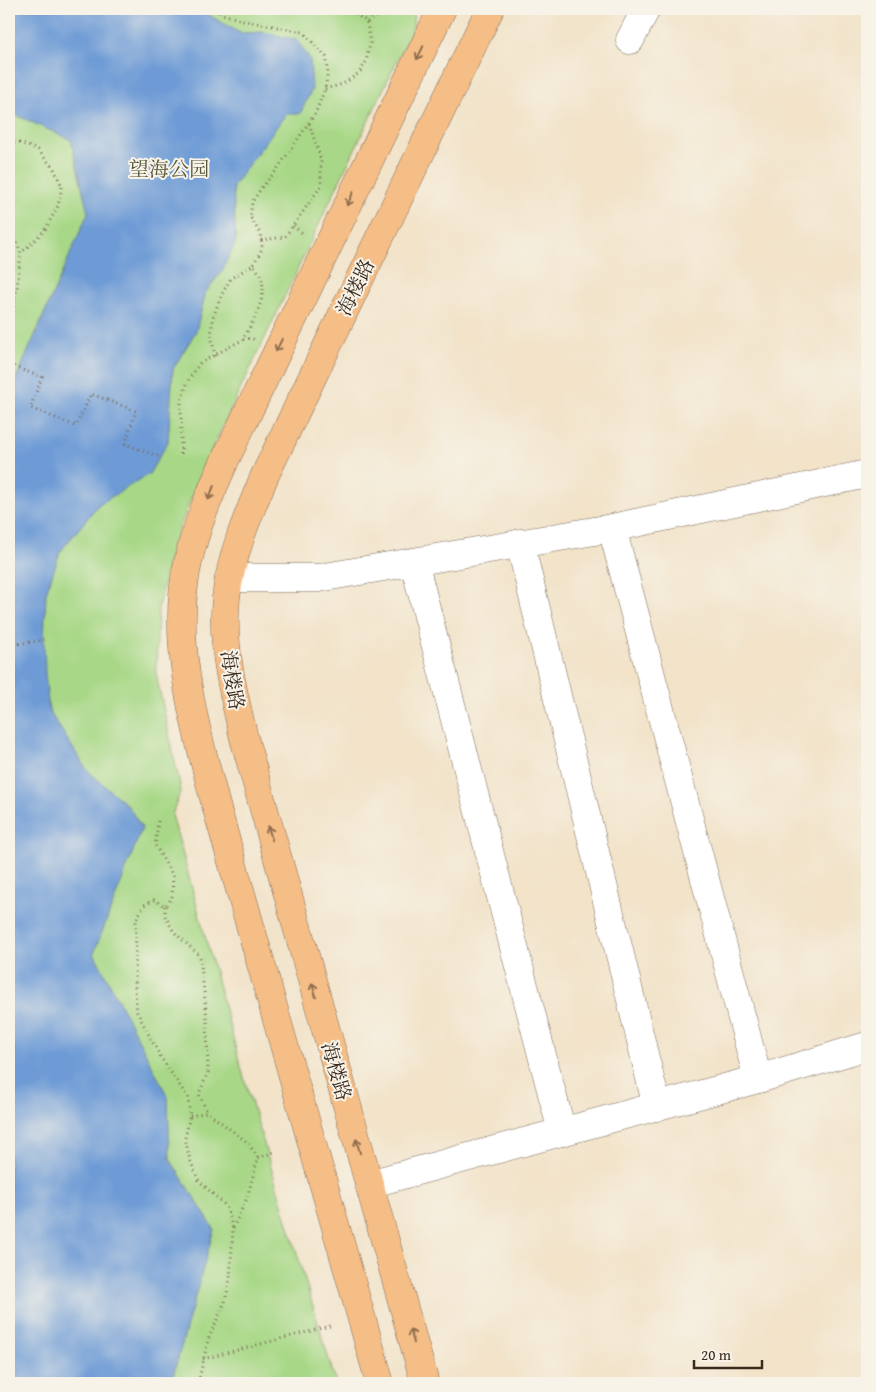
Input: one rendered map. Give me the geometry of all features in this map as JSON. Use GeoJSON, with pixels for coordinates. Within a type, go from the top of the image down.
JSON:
{"type":"FeatureCollection","features":[{"type":"Feature","properties":{"kind":"main road"},"geometry":{"type":"LineString","coordinates":[[380,1383],[201,746],[191,704],[185,665],[182,629],[183,595],[188,563],[197,530],[226,458],[442,9]]}},
{"type":"Feature","properties":{"kind":"main road","name":"海楼路"},"geometry":{"type":"LineString","coordinates":[[425,1383],[258,790],[236,704],[228,659],[226,599],[238,543],[269,467],[490,9]]}},
{"type":"Feature","properties":{"kind":"street"},"geometry":{"type":"LineString","coordinates":[[630,40],[646,9]]}},
{"type":"Feature","properties":{"kind":"street"},"geometry":{"type":"LineString","coordinates":[[230,578],[319,578],[612,528],[867,474]]}},
{"type":"Feature","properties":{"kind":"street"},"geometry":{"type":"LineString","coordinates":[[612,528],[758,1079]]}},
{"type":"Feature","properties":{"kind":"street"},"geometry":{"type":"LineString","coordinates":[[520,543],[657,1106]]}},
{"type":"Feature","properties":{"kind":"street"},"geometry":{"type":"LineString","coordinates":[[414,562],[562,1132]]}},
{"type":"Feature","properties":{"kind":"street"},"geometry":{"type":"LineString","coordinates":[[369,1184],[758,1079],[867,1046]]}},
{"type":"Feature","properties":{"kind":"path"},"geometry":{"type":"LineString","coordinates":[[215,9],[222,14],[246,21],[303,32],[326,56],[328,72],[325,89],[315,114],[252,202],[250,216],[261,235],[262,249],[253,265],[231,278],[222,294],[213,317],[212,335],[215,356]]}},
{"type":"Feature","properties":{"kind":"path"},"geometry":{"type":"LineString","coordinates":[[325,89],[343,84],[359,73],[366,62],[370,43],[366,22],[349,9]]}},
{"type":"Feature","properties":{"kind":"path"},"geometry":{"type":"LineString","coordinates":[[366,22],[390,9]]}},
{"type":"Feature","properties":{"kind":"path"},"geometry":{"type":"LineString","coordinates":[[261,240],[285,237],[321,186],[320,160],[309,123]]}},
{"type":"Feature","properties":{"kind":"path"},"geometry":{"type":"LineString","coordinates":[[9,143],[20,144],[38,150],[54,169],[62,186],[58,206],[45,230],[21,253]]}},
{"type":"Feature","properties":{"kind":"path"},"geometry":{"type":"LineString","coordinates":[[9,224],[21,253],[17,288],[9,326]]}},
{"type":"Feature","properties":{"kind":"path"},"geometry":{"type":"LineString","coordinates":[[242,340],[256,318],[264,289],[259,271],[253,265]]}},
{"type":"Feature","properties":{"kind":"path"},"geometry":{"type":"LineString","coordinates":[[181,454],[181,400],[189,379],[200,363],[242,340],[251,338],[259,341]]}},
{"type":"Feature","properties":{"kind":"path"},"geometry":{"type":"LineString","coordinates":[[9,365],[42,377],[30,408],[76,426],[91,394],[136,411],[125,444],[160,457]]}},
{"type":"Feature","properties":{"kind":"path"},"geometry":{"type":"LineString","coordinates":[[9,646],[44,640]]}},
{"type":"Feature","properties":{"kind":"path"},"geometry":{"type":"LineString","coordinates":[[158,821],[155,845],[173,876],[172,898],[165,906],[165,916],[174,932],[200,956],[207,1018],[208,1072],[200,1094],[207,1112],[247,1142],[258,1158],[247,1198],[233,1228]]}},
{"type":"Feature","properties":{"kind":"path"},"geometry":{"type":"LineString","coordinates":[[165,906],[154,900],[144,905],[136,920],[135,989],[137,1012],[160,1056],[188,1098],[190,1116],[185,1138],[190,1160],[199,1181],[226,1206],[233,1228],[230,1279],[225,1302],[209,1337],[198,1383]]}},
{"type":"Feature","properties":{"kind":"path"},"geometry":{"type":"LineString","coordinates":[[190,1116],[207,1112]]}},
{"type":"Feature","properties":{"kind":"path"},"geometry":{"type":"LineString","coordinates":[[258,1158],[277,1151]]}},
{"type":"Feature","properties":{"kind":"path"},"geometry":{"type":"LineString","coordinates":[[204,1359],[330,1326]]}},
{"type":"Feature","properties":{"kind":"green space","name":"望海公园"},"geometry":{"type":"Polygon","coordinates":[[[9,9],[414,9],[413,27],[201,472],[172,548],[158,607],[156,674],[181,790],[172,815],[242,1071],[336,1383],[9,1383],[9,9]]]}},
{"type":"Feature","properties":{"kind":"water"},"geometry":{"type":"Polygon","coordinates":[[[9,9],[179,9],[202,11],[240,33],[264,32],[297,40],[310,60],[312,89],[300,114],[286,114],[233,186],[236,241],[222,271],[206,292],[196,331],[173,369],[168,442],[149,474],[98,505],[60,552],[46,593],[44,640],[49,711],[87,770],[128,806],[142,828],[94,953],[168,1097],[170,1159],[214,1229],[171,1383],[9,1383],[9,395],[88,213],[71,140],[9,112],[9,9]]]}}]}
